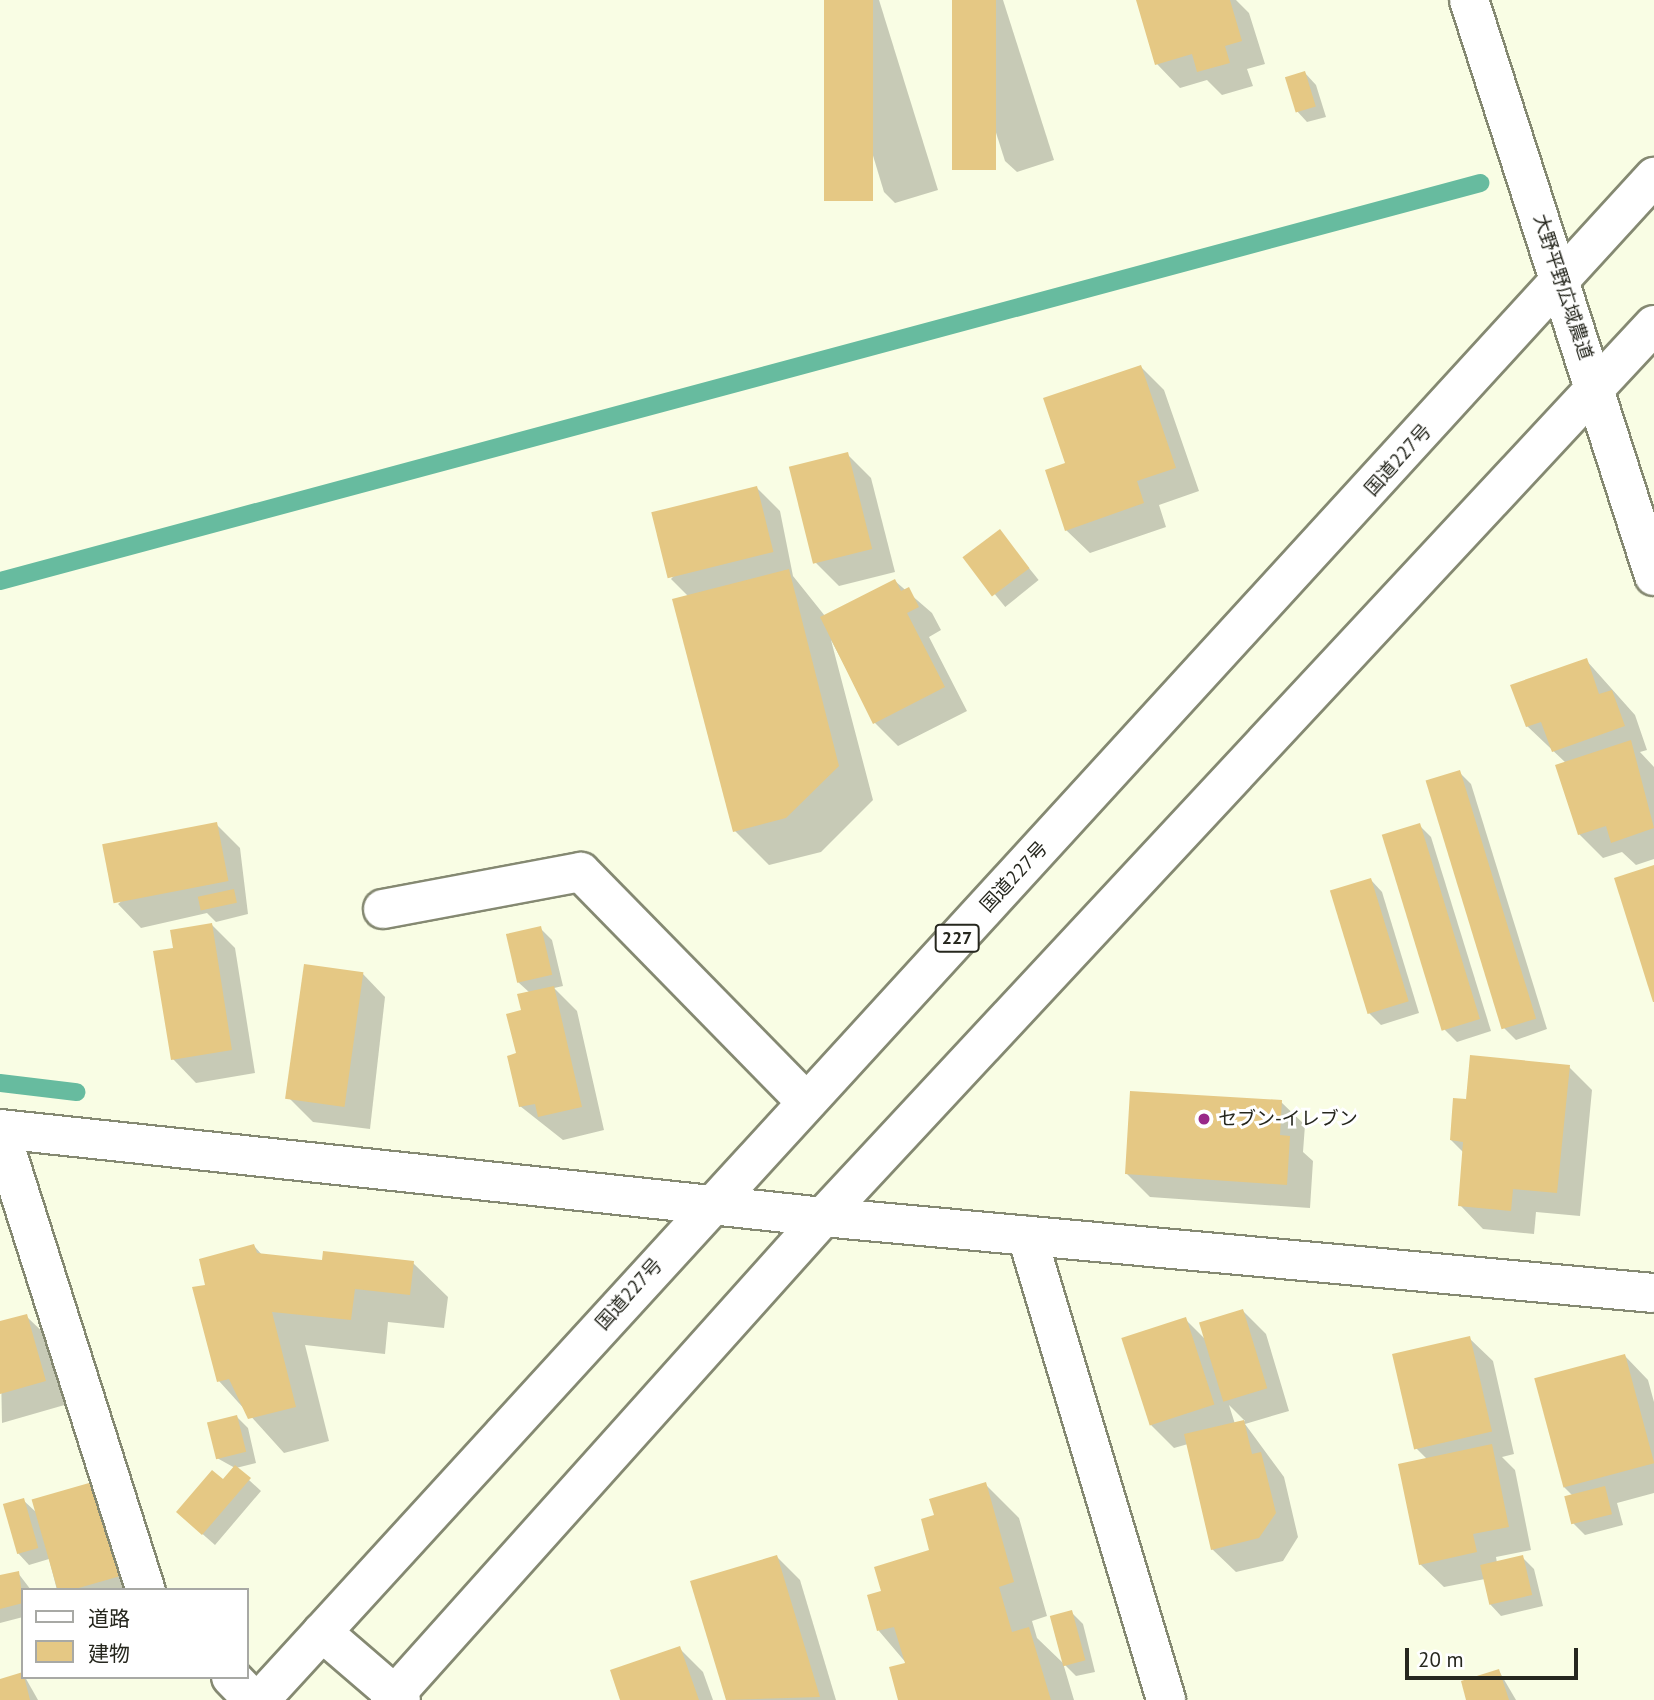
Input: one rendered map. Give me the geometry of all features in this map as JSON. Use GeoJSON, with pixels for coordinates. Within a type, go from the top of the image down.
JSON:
{"type":"FeatureCollection","features":[{"type":"Feature","properties":{"kind":"main road","name":"大野平野広域農道"},"geometry":{"type":"LineString","coordinates":[[1469,0],[1561,278],[1654,576]]}},
{"type":"Feature","properties":{"kind":"main road","name":"国道227号"},"geometry":{"type":"LineString","coordinates":[[260,1700],[710,1205],[1654,177]]}},
{"type":"Feature","properties":{"kind":"main road"},"geometry":{"type":"LineString","coordinates":[[322,1632],[396,1698],[823,1217],[1654,325]]}},
{"type":"Feature","properties":{"kind":"main road"},"geometry":{"type":"LineString","coordinates":[[383,909],[580,872],[806,1102]]}},
{"type":"Feature","properties":{"kind":"main road"},"geometry":{"type":"LineString","coordinates":[[145,1588],[0,1130],[823,1217],[1654,1293]]}},
{"type":"Feature","properties":{"kind":"main road"},"geometry":{"type":"LineString","coordinates":[[1027,1236],[1166,1700]]}},
{"type":"Feature","properties":{"kind":"main road"},"geometry":{"type":"LineString","coordinates":[[233,1679],[253,1700]]}},
{"type":"Feature","properties":{"kind":"building"},"geometry":{"type":"Polygon","coordinates":[[[824,0],[873,0],[873,201],[824,201],[824,0]]]}},
{"type":"Feature","properties":{"kind":"building"},"geometry":{"type":"Polygon","coordinates":[[[952,0],[996,0],[996,170],[952,170],[952,0]]]}},
{"type":"Feature","properties":{"kind":"building"},"geometry":{"type":"Polygon","coordinates":[[[1136,0],[1230,0],[1242,41],[1225,46],[1230,63],[1197,72],[1192,54],[1155,65],[1136,0]]]}},
{"type":"Feature","properties":{"kind":"building"},"geometry":{"type":"Polygon","coordinates":[[[1305,71],[1316,106],[1296,113],[1285,77],[1305,71]]]}},
{"type":"Feature","properties":{"kind":"building"},"geometry":{"type":"Polygon","coordinates":[[[1141,365],[1176,468],[1137,481],[1144,503],[1065,531],[1045,470],[1065,463],[1043,398],[1141,365]]]}},
{"type":"Feature","properties":{"kind":"building"},"geometry":{"type":"Polygon","coordinates":[[[848,452],[872,549],[813,564],[789,467],[848,452]]]}},
{"type":"Feature","properties":{"kind":"building"},"geometry":{"type":"Polygon","coordinates":[[[757,486],[773,552],[668,578],[651,512],[757,486]]]}},
{"type":"Feature","properties":{"kind":"building"},"geometry":{"type":"Polygon","coordinates":[[[1000,529],[1029,568],[992,596],[962,557],[1000,529]]]}},
{"type":"Feature","properties":{"kind":"building"},"geometry":{"type":"Polygon","coordinates":[[[789,569],[839,766],[786,818],[733,832],[672,599],[789,569]]]}},
{"type":"Feature","properties":{"kind":"building"},"geometry":{"type":"Polygon","coordinates":[[[895,579],[901,591],[909,587],[919,607],[907,613],[945,687],[873,724],[820,617],[895,579]]]}},
{"type":"Feature","properties":{"kind":"building"},"geometry":{"type":"Polygon","coordinates":[[[1587,658],[1599,694],[1612,690],[1625,726],[1552,752],[1541,722],[1526,727],[1510,685],[1587,658]]]}},
{"type":"Feature","properties":{"kind":"building"},"geometry":{"type":"Polygon","coordinates":[[[1631,740],[1654,828],[1611,843],[1606,826],[1578,835],[1555,765],[1631,740]]]}},
{"type":"Feature","properties":{"kind":"building"},"geometry":{"type":"Polygon","coordinates":[[[1460,770],[1536,1019],[1502,1029],[1426,781],[1460,770]]]}},
{"type":"Feature","properties":{"kind":"building"},"geometry":{"type":"Polygon","coordinates":[[[217,822],[228,881],[114,903],[102,844],[217,822]]]}},
{"type":"Feature","properties":{"kind":"building"},"geometry":{"type":"Polygon","coordinates":[[[1420,823],[1480,1019],[1442,1031],[1382,835],[1420,823]]]}},
{"type":"Feature","properties":{"kind":"building"},"geometry":{"type":"Polygon","coordinates":[[[1654,865],[1654,1002],[1653,1002],[1614,878],[1654,865]]]}},
{"type":"Feature","properties":{"kind":"building"},"geometry":{"type":"Polygon","coordinates":[[[1371,878],[1409,1001],[1368,1014],[1330,891],[1371,878]]]}},
{"type":"Feature","properties":{"kind":"building"},"geometry":{"type":"Polygon","coordinates":[[[234,889],[237,903],[201,910],[198,897],[234,889]]]}},
{"type":"Feature","properties":{"kind":"building"},"geometry":{"type":"Polygon","coordinates":[[[212,923],[232,1050],[171,1060],[153,951],[173,948],[170,930],[212,923]]]}},
{"type":"Feature","properties":{"kind":"building"},"geometry":{"type":"Polygon","coordinates":[[[541,926],[552,975],[517,983],[506,934],[541,926]]]}},
{"type":"Feature","properties":{"kind":"building"},"geometry":{"type":"Polygon","coordinates":[[[304,964],[363,972],[344,1107],[285,1099],[304,964]]]}},
{"type":"Feature","properties":{"kind":"building"},"geometry":{"type":"Polygon","coordinates":[[[554,986],[582,1107],[538,1117],[535,1104],[519,1107],[507,1056],[516,1053],[506,1014],[521,1010],[517,994],[554,986]]]}},
{"type":"Feature","properties":{"kind":"building"},"geometry":{"type":"Polygon","coordinates":[[[1470,1055],[1570,1065],[1557,1193],[1513,1189],[1511,1211],[1458,1206],[1463,1142],[1450,1140],[1453,1098],[1466,1099],[1470,1055]]]}},
{"type":"Feature","properties":{"kind":"building"},"geometry":{"type":"Polygon","coordinates":[[[1130,1091],[1282,1100],[1280,1135],[1290,1136],[1287,1185],[1125,1174],[1130,1091]]]}},
{"type":"Feature","properties":{"kind":"building"},"geometry":{"type":"Polygon","coordinates":[[[254,1244],[257,1253],[322,1260],[323,1251],[414,1261],[410,1295],[355,1289],[351,1320],[272,1312],[296,1407],[248,1419],[229,1379],[217,1382],[192,1287],[205,1285],[199,1259],[254,1244]]]}},
{"type":"Feature","properties":{"kind":"building"},"geometry":{"type":"Polygon","coordinates":[[[1243,1309],[1267,1388],[1223,1402],[1199,1322],[1243,1309]]]}},
{"type":"Feature","properties":{"kind":"building"},"geometry":{"type":"Polygon","coordinates":[[[27,1314],[46,1381],[0,1394],[0,1321],[27,1314]]]}},
{"type":"Feature","properties":{"kind":"building"},"geometry":{"type":"Polygon","coordinates":[[[1186,1317],[1214,1404],[1150,1426],[1121,1338],[1186,1317]]]}},
{"type":"Feature","properties":{"kind":"building"},"geometry":{"type":"Polygon","coordinates":[[[1470,1336],[1492,1431],[1414,1449],[1392,1354],[1470,1336]]]}},
{"type":"Feature","properties":{"kind":"building"},"geometry":{"type":"Polygon","coordinates":[[[1625,1354],[1654,1463],[1563,1487],[1534,1378],[1625,1354]]]}},
{"type":"Feature","properties":{"kind":"building"},"geometry":{"type":"Polygon","coordinates":[[[237,1415],[246,1452],[216,1459],[207,1422],[237,1415]]]}},
{"type":"Feature","properties":{"kind":"building"},"geometry":{"type":"Polygon","coordinates":[[[1244,1420],[1252,1454],[1261,1452],[1276,1513],[1259,1538],[1211,1550],[1184,1434],[1244,1420]]]}},
{"type":"Feature","properties":{"kind":"building"},"geometry":{"type":"Polygon","coordinates":[[[1492,1444],[1509,1527],[1473,1534],[1477,1552],[1419,1565],[1398,1464],[1492,1444]]]}},
{"type":"Feature","properties":{"kind":"building"},"geometry":{"type":"Polygon","coordinates":[[[235,1465],[251,1478],[202,1535],[176,1512],[212,1470],[223,1479],[235,1465]]]}},
{"type":"Feature","properties":{"kind":"building"},"geometry":{"type":"Polygon","coordinates":[[[96,1481],[123,1575],[78,1588],[57,1588],[32,1499],[96,1481]]]}},
{"type":"Feature","properties":{"kind":"building"},"geometry":{"type":"Polygon","coordinates":[[[986,1482],[1014,1582],[999,1587],[1012,1632],[1029,1627],[1051,1700],[898,1700],[889,1667],[905,1663],[894,1627],[877,1631],[867,1595],[881,1591],[874,1567],[929,1550],[921,1519],[934,1515],[929,1499],[986,1482]]]}},
{"type":"Feature","properties":{"kind":"building"},"geometry":{"type":"Polygon","coordinates":[[[1605,1486],[1612,1514],[1571,1524],[1564,1496],[1605,1486]]]}},
{"type":"Feature","properties":{"kind":"building"},"geometry":{"type":"Polygon","coordinates":[[[24,1498],[38,1548],[17,1554],[3,1504],[24,1498]]]}},
{"type":"Feature","properties":{"kind":"building"},"geometry":{"type":"Polygon","coordinates":[[[777,1555],[820,1697],[726,1700],[690,1581],[777,1555]]]}},
{"type":"Feature","properties":{"kind":"building"},"geometry":{"type":"Polygon","coordinates":[[[1523,1555],[1532,1595],[1489,1605],[1480,1565],[1523,1555]]]}},
{"type":"Feature","properties":{"kind":"building"},"geometry":{"type":"Polygon","coordinates":[[[19,1571],[21,1604],[0,1609],[0,1575],[19,1571]]]}},
{"type":"Feature","properties":{"kind":"building"},"geometry":{"type":"Polygon","coordinates":[[[1072,1610],[1085,1660],[1063,1666],[1050,1616],[1072,1610]]]}},
{"type":"Feature","properties":{"kind":"building"},"geometry":{"type":"Polygon","coordinates":[[[680,1646],[699,1700],[620,1700],[610,1670],[680,1646]]]}},
{"type":"Feature","properties":{"kind":"building"},"geometry":{"type":"Polygon","coordinates":[[[1499,1669],[1509,1700],[1466,1700],[1461,1681],[1499,1669]]]}},
{"type":"Feature","properties":{"kind":"building"},"geometry":{"type":"Polygon","coordinates":[[[21,1673],[30,1700],[0,1700],[0,1679],[21,1673]]]}},
{"type":"Feature","properties":{"kind":"waterway"},"geometry":{"type":"LineString","coordinates":[[0,581],[1480,183]]}},
{"type":"Feature","properties":{"kind":"waterway"},"geometry":{"type":"LineString","coordinates":[[0,1083],[76,1092]]}},
{"type":"Feature","properties":{"kind":"place","name":"セブン-イレブン"},"geometry":{"type":"Point","coordinates":[1204,1119]}}]}
